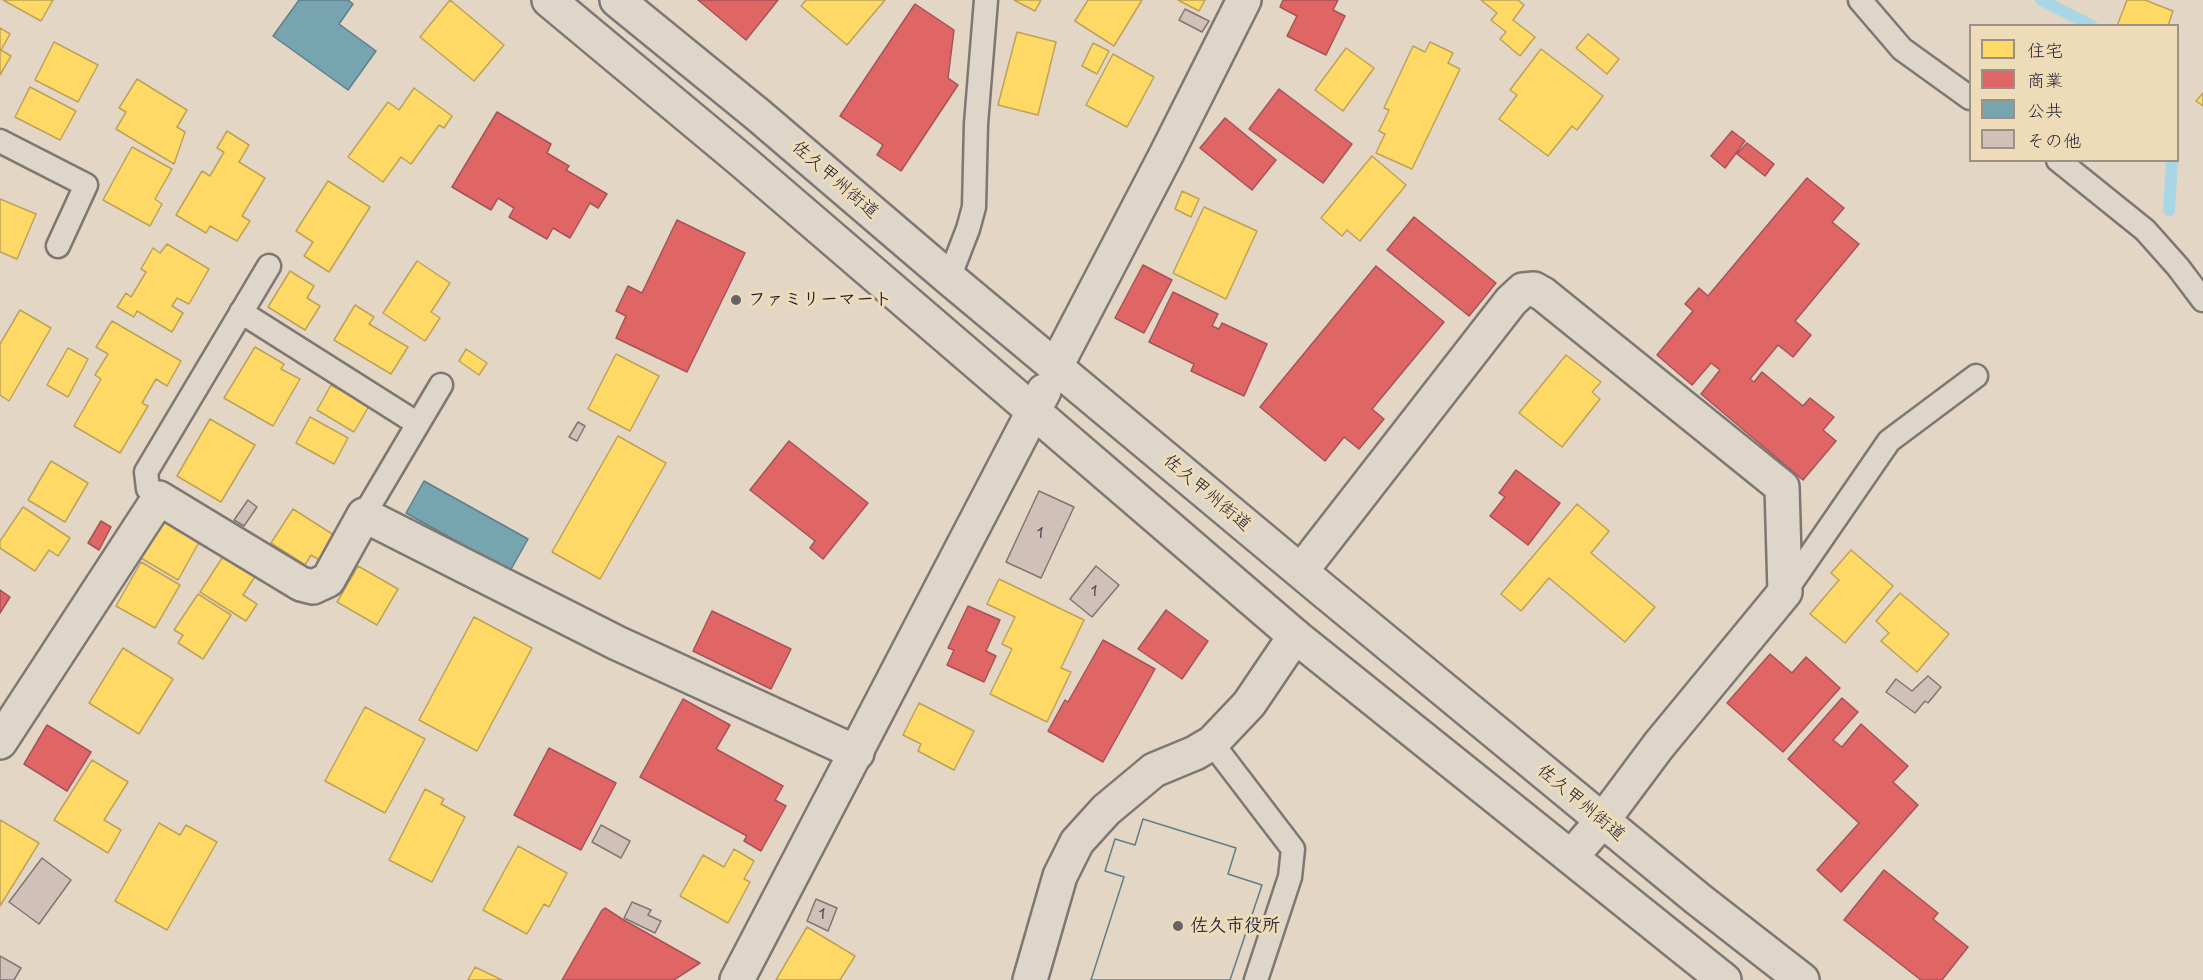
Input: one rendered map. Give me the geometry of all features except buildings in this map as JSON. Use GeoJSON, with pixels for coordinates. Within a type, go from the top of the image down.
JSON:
{"type":"FeatureCollection","features":[{"type":"Feature","properties":{"kind":"street"},"geometry":{"type":"LineString","coordinates":[[549,0],[1035,410],[1296,636],[1724,980]]}},
{"type":"Feature","properties":{"kind":"street","name":"佐久甲州街道"},"geometry":{"type":"LineString","coordinates":[[617,0],[758,114],[949,278],[1300,571],[1698,899],[1802,980]]}},
{"type":"Feature","properties":{"kind":"street"},"geometry":{"type":"LineString","coordinates":[[737,980],[1035,410],[1244,0]]}},
{"type":"Feature","properties":{"kind":"street"},"geometry":{"type":"LineString","coordinates":[[1300,571],[1511,301],[1523,290],[1534,289],[1543,294],[1782,488],[1785,592],[1659,745],[1603,820],[1571,858]]}},
{"type":"Feature","properties":{"kind":"street"},"geometry":{"type":"LineString","coordinates":[[0,742],[159,498],[301,584],[313,587],[328,580],[364,515],[617,643],[857,753]]}},
{"type":"Feature","properties":{"kind":"street"},"geometry":{"type":"LineString","coordinates":[[1030,980],[1060,876],[1077,842],[1107,810],[1154,770],[1195,753],[1212,743],[1250,704],[1296,636]]}},
{"type":"Feature","properties":{"kind":"lane"},"geometry":{"type":"LineString","coordinates":[[949,278],[974,207],[976,124],[986,0]]}},
{"type":"Feature","properties":{"kind":"lane"},"geometry":{"type":"LineString","coordinates":[[1860,0],[1902,49],[1969,97]]}},
{"type":"Feature","properties":{"kind":"lane"},"geometry":{"type":"LineString","coordinates":[[0,141],[86,184],[58,246]]}},
{"type":"Feature","properties":{"kind":"lane"},"geometry":{"type":"LineString","coordinates":[[2060,162],[2145,230],[2178,267],[2203,300]]}},
{"type":"Feature","properties":{"kind":"lane"},"geometry":{"type":"LineString","coordinates":[[159,498],[148,489],[146,472],[269,266]]}},
{"type":"Feature","properties":{"kind":"lane"},"geometry":{"type":"LineString","coordinates":[[241,312],[418,424]]}},
{"type":"Feature","properties":{"kind":"lane"},"geometry":{"type":"LineString","coordinates":[[1785,592],[1889,441],[1976,376]]}},
{"type":"Feature","properties":{"kind":"lane"},"geometry":{"type":"LineString","coordinates":[[364,515],[441,385]]}},
{"type":"Feature","properties":{"kind":"lane"},"geometry":{"type":"LineString","coordinates":[[1212,743],[1293,849],[1290,877],[1256,980]]}},
{"type":"Feature","properties":{"kind":"waterway"},"geometry":{"type":"LineString","coordinates":[[2041,0],[2088,24]]}},
{"type":"Feature","properties":{"kind":"waterway"},"geometry":{"type":"LineString","coordinates":[[2169,210],[2172,162]]}},
{"type":"Feature","properties":{"kind":"place","name":"ファミリーマート"},"geometry":{"type":"Point","coordinates":[736,300]}},
{"type":"Feature","properties":{"kind":"place","name":"佐久市役所"},"geometry":{"type":"Point","coordinates":[1178,926]}}]}
